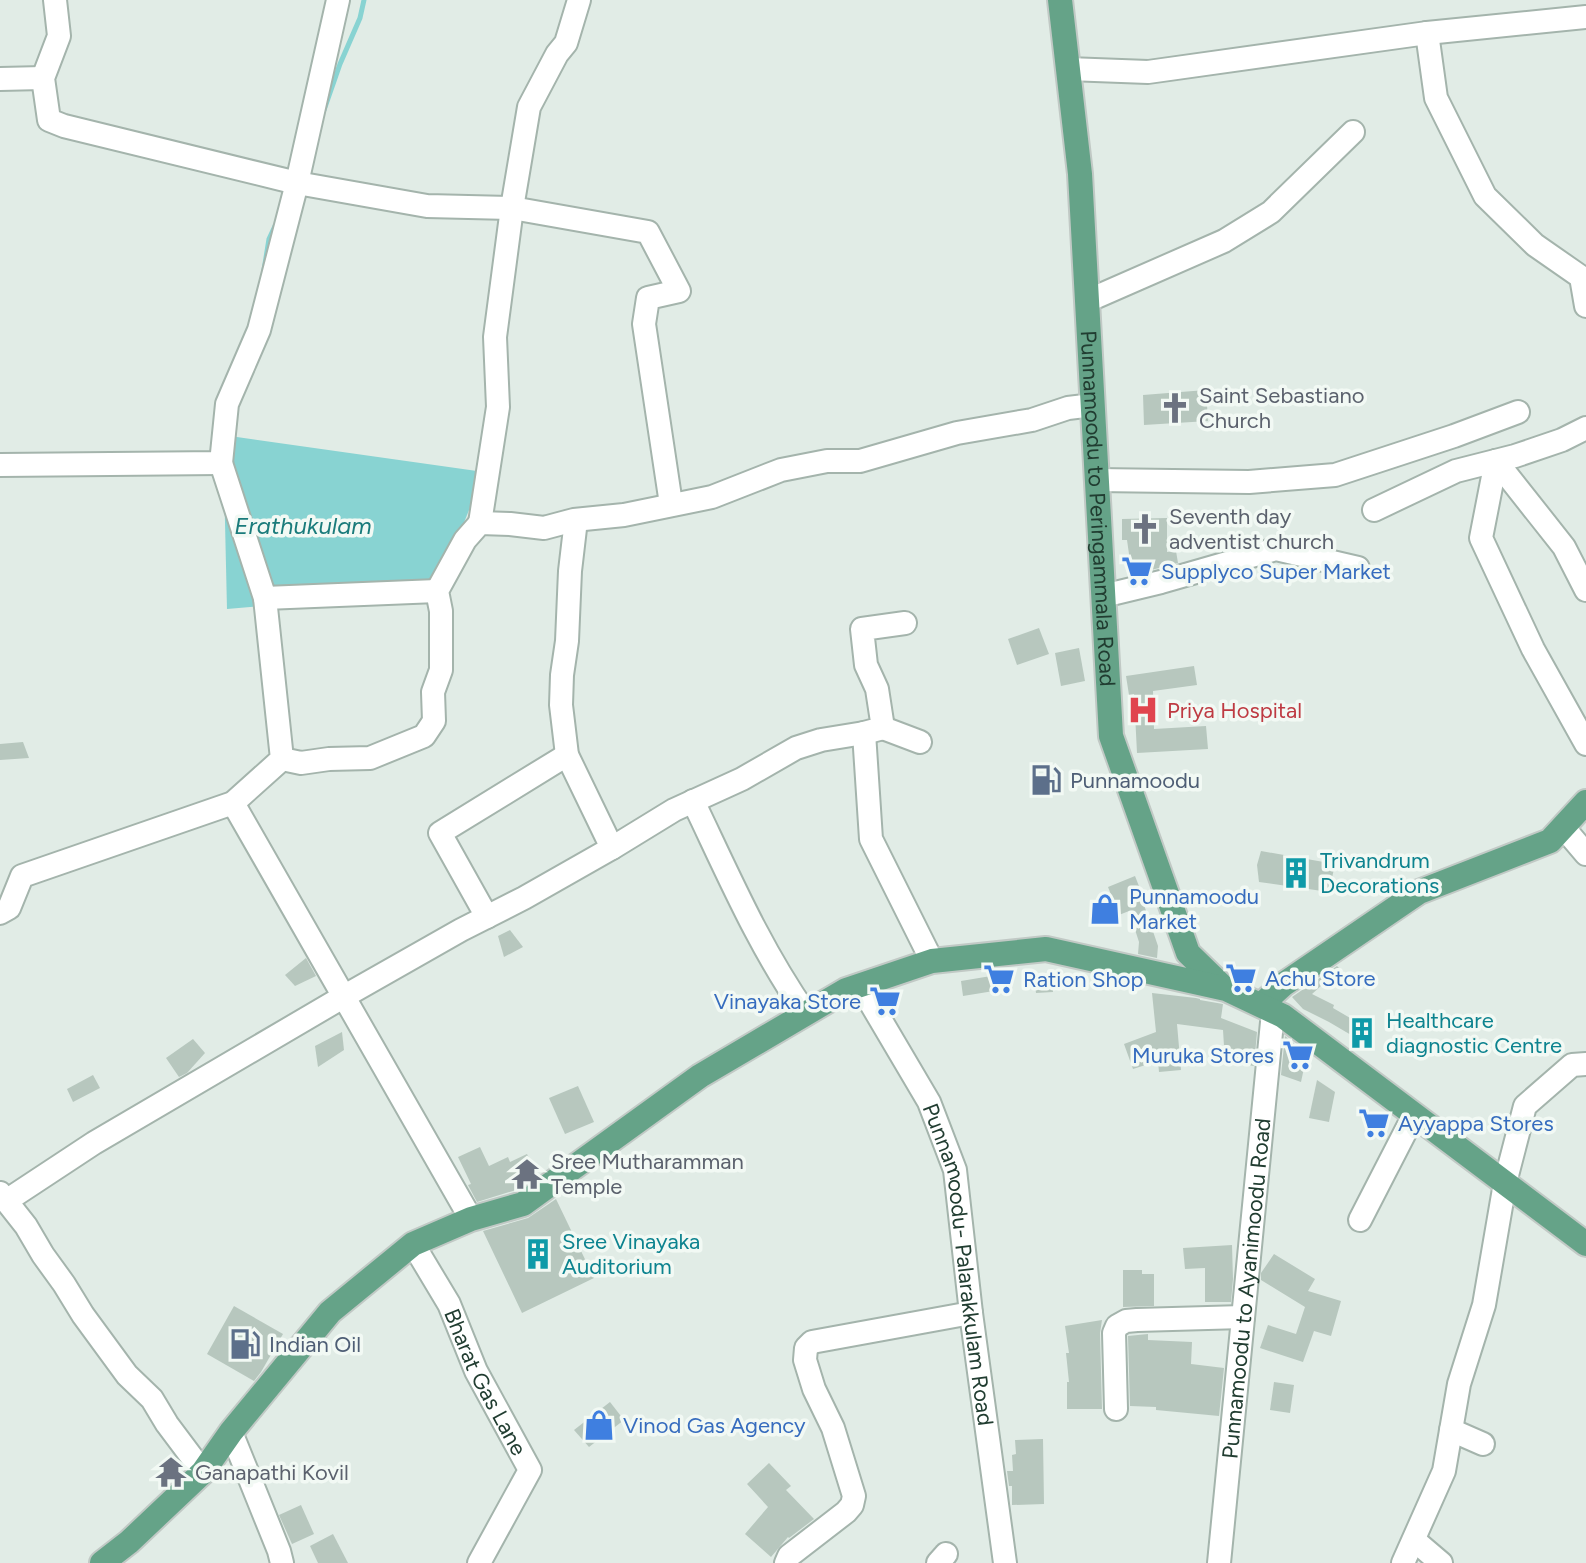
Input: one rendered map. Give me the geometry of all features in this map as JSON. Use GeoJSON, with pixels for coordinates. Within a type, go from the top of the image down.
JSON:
{"type":"FeatureCollection","features":[{"type":"Feature","properties":{"kind":"main road","name":"Punnamoodu to Peringammala Road"},"geometry":{"type":"LineString","coordinates":[[1060,0],[1080,174],[1111,736],[1188,953],[1226,989]]}},
{"type":"Feature","properties":{"kind":"main road"},"geometry":{"type":"LineString","coordinates":[[1267,1009],[1284,984],[1419,892],[1550,841],[1586,802]]}},
{"type":"Feature","properties":{"kind":"main road"},"geometry":{"type":"LineString","coordinates":[[102,1563],[129,1542],[203,1472],[231,1432],[330,1312],[413,1244],[471,1219],[523,1204],[700,1076],[846,990],[932,961],[1046,949],[1226,989],[1283,1016],[1586,1244]]}},
{"type":"Feature","properties":{"kind":"street"},"geometry":{"type":"LineString","coordinates":[[55,0],[59,36],[43,78],[49,120],[64,126],[297,183],[427,206],[512,208],[648,232],[679,291],[648,298],[644,324],[671,504]]}},
{"type":"Feature","properties":{"kind":"street"},"geometry":{"type":"LineString","coordinates":[[282,759],[265,598],[221,463],[227,404],[259,330],[297,183],[338,0]]}},
{"type":"Feature","properties":{"kind":"street"},"geometry":{"type":"LineString","coordinates":[[282,759],[301,763],[370,758],[424,736],[434,721],[433,692],[441,670],[441,611],[437,591],[465,540],[480,523],[498,407],[495,337],[529,107],[566,43],[579,0]]}},
{"type":"Feature","properties":{"kind":"street"},"geometry":{"type":"LineString","coordinates":[[1068,69],[1148,72],[1427,33],[1586,17]]}},
{"type":"Feature","properties":{"kind":"street"},"geometry":{"type":"LineString","coordinates":[[1427,33],[1436,98],[1485,196],[1535,245],[1581,277],[1586,306]]}},
{"type":"Feature","properties":{"kind":"street"},"geometry":{"type":"LineString","coordinates":[[0,79],[43,78]]}},
{"type":"Feature","properties":{"kind":"street"},"geometry":{"type":"LineString","coordinates":[[1087,301],[1224,241],[1271,212],[1353,132]]}},
{"type":"Feature","properties":{"kind":"street"},"geometry":{"type":"LineString","coordinates":[[480,523],[544,528],[576,520],[624,515],[712,497],[781,470],[827,461],[860,461],[957,433],[1093,405]]}},
{"type":"Feature","properties":{"kind":"street"},"geometry":{"type":"LineString","coordinates":[[1097,480],[1249,482],[1335,475],[1518,412]]}},
{"type":"Feature","properties":{"kind":"street"},"geometry":{"type":"LineString","coordinates":[[1374,510],[1456,471],[1562,440],[1586,428]]}},
{"type":"Feature","properties":{"kind":"street"},"geometry":{"type":"LineString","coordinates":[[1496,461],[1564,547],[1586,590]]}},
{"type":"Feature","properties":{"kind":"street"},"geometry":{"type":"LineString","coordinates":[[1496,461],[1481,538],[1533,649],[1586,744]]}},
{"type":"Feature","properties":{"kind":"street"},"geometry":{"type":"LineString","coordinates":[[0,465],[221,463]]}},
{"type":"Feature","properties":{"kind":"street"},"geometry":{"type":"LineString","coordinates":[[576,520],[561,705],[567,755],[612,848]]}},
{"type":"Feature","properties":{"kind":"street"},"geometry":{"type":"LineString","coordinates":[[1103,596],[1276,549],[1358,568]]}},
{"type":"Feature","properties":{"kind":"street"},"geometry":{"type":"LineString","coordinates":[[265,598],[437,591]]}},
{"type":"Feature","properties":{"kind":"street"},"geometry":{"type":"LineString","coordinates":[[905,623],[862,629],[866,665],[877,689],[871,839],[932,961]]}},
{"type":"Feature","properties":{"kind":"street"},"geometry":{"type":"LineString","coordinates":[[203,1472],[152,1399],[127,1375],[83,1315],[26,1226],[3,1197],[343,997],[612,848],[674,810],[742,779],[796,748],[874,730],[920,742]]}},
{"type":"Feature","properties":{"kind":"street"},"geometry":{"type":"LineString","coordinates":[[487,917],[440,833],[567,755]]}},
{"type":"Feature","properties":{"kind":"street"},"geometry":{"type":"LineString","coordinates":[[0,913],[9,908],[22,876],[233,803],[282,759]]}},
{"type":"Feature","properties":{"kind":"street"},"geometry":{"type":"LineString","coordinates":[[693,801],[764,948],[806,1014]]}},
{"type":"Feature","properties":{"kind":"street"},"geometry":{"type":"LineString","coordinates":[[233,803],[471,1219]]}},
{"type":"Feature","properties":{"kind":"street"},"geometry":{"type":"LineString","coordinates":[[1563,827],[1586,854]]}},
{"type":"Feature","properties":{"kind":"street","name":"Punnamoodu- Palarakkulam Road"},"geometry":{"type":"LineString","coordinates":[[860,985],[929,1102],[955,1170],[1005,1563]]}},
{"type":"Feature","properties":{"kind":"street","name":"Punnamoodu to Ayanimoodu Road"},"geometry":{"type":"LineString","coordinates":[[1219,1563],[1243,1317],[1267,1009]]}},
{"type":"Feature","properties":{"kind":"street"},"geometry":{"type":"LineString","coordinates":[[1403,1563],[1444,1471],[1459,1384],[1484,1305],[1505,1183],[1525,1106],[1572,1065],[1586,1064]]}},
{"type":"Feature","properties":{"kind":"street"},"geometry":{"type":"LineString","coordinates":[[1360,1220],[1414,1115]]}},
{"type":"Feature","properties":{"kind":"street","name":"Bharat Gas Lane"},"geometry":{"type":"LineString","coordinates":[[413,1244],[449,1304],[476,1371],[530,1470],[479,1563]]}},
{"type":"Feature","properties":{"kind":"street"},"geometry":{"type":"LineString","coordinates":[[786,1563],[789,1556],[846,1512],[854,1496],[833,1428],[814,1389],[805,1360],[806,1348],[812,1342],[971,1313]]}},
{"type":"Feature","properties":{"kind":"street"},"geometry":{"type":"LineString","coordinates":[[1116,1409],[1114,1333],[1117,1326],[1137,1320],[1243,1317]]}},
{"type":"Feature","properties":{"kind":"street"},"geometry":{"type":"LineString","coordinates":[[1451,1430],[1483,1444]]}},
{"type":"Feature","properties":{"kind":"street"},"geometry":{"type":"LineString","coordinates":[[231,1432],[282,1563]]}},
{"type":"Feature","properties":{"kind":"street"},"geometry":{"type":"LineString","coordinates":[[1414,1540],[1441,1563]]}},
{"type":"Feature","properties":{"kind":"water","name":"Erathukulam"},"geometry":{"type":"Polygon","coordinates":[[[223,435],[484,472],[437,591],[227,609],[223,435]]]}},
{"type":"Feature","properties":{"kind":"building","name":"Saint Sebastiano Church"},"geometry":{"type":"Polygon","coordinates":[[[1206,390],[1208,421],[1144,425],[1143,395],[1206,390]]]}},
{"type":"Feature","properties":{"kind":"building"},"geometry":{"type":"Polygon","coordinates":[[[1167,518],[1167,552],[1176,551],[1178,563],[1132,575],[1127,540],[1122,540],[1122,519],[1167,518]]]}},
{"type":"Feature","properties":{"kind":"building"},"geometry":{"type":"Polygon","coordinates":[[[1039,628],[1049,654],[1017,665],[1008,639],[1039,628]]]}},
{"type":"Feature","properties":{"kind":"building"},"geometry":{"type":"Polygon","coordinates":[[[1079,648],[1085,681],[1061,686],[1055,653],[1079,648]]]}},
{"type":"Feature","properties":{"kind":"building"},"geometry":{"type":"Polygon","coordinates":[[[1194,666],[1197,685],[1153,691],[1154,729],[1206,726],[1208,749],[1137,753],[1134,694],[1129,695],[1126,676],[1194,666]]]}},
{"type":"Feature","properties":{"kind":"building"},"geometry":{"type":"Polygon","coordinates":[[[23,742],[29,758],[0,760],[0,744],[23,742]]]}},
{"type":"Feature","properties":{"kind":"building","name":"Trivandrum Decorations"},"geometry":{"type":"Polygon","coordinates":[[[1261,851],[1335,864],[1329,892],[1259,882],[1257,865],[1261,851]]]}},
{"type":"Feature","properties":{"kind":"building"},"geometry":{"type":"Polygon","coordinates":[[[1135,876],[1158,946],[1157,958],[1138,954],[1139,942],[1129,911],[1119,915],[1108,887],[1135,876]]]}},
{"type":"Feature","properties":{"kind":"building"},"geometry":{"type":"Polygon","coordinates":[[[510,930],[523,947],[504,957],[498,936],[510,930]]]}},
{"type":"Feature","properties":{"kind":"building"},"geometry":{"type":"Polygon","coordinates":[[[306,958],[316,976],[295,986],[285,975],[306,958]]]}},
{"type":"Feature","properties":{"kind":"building"},"geometry":{"type":"Polygon","coordinates":[[[1337,966],[1340,969],[1312,994],[1369,1029],[1363,1042],[1303,1009],[1292,997],[1337,966]]]}},
{"type":"Feature","properties":{"kind":"building"},"geometry":{"type":"Polygon","coordinates":[[[1003,974],[1006,989],[963,996],[961,981],[1003,974]]]}},
{"type":"Feature","properties":{"kind":"building"},"geometry":{"type":"Polygon","coordinates":[[[1052,976],[1053,992],[1036,993],[1034,977],[1052,976]]]}},
{"type":"Feature","properties":{"kind":"building"},"geometry":{"type":"Polygon","coordinates":[[[1152,993],[1223,1004],[1221,1018],[1257,1032],[1254,1066],[1225,1062],[1223,1030],[1177,1024],[1181,1070],[1159,1072],[1158,1061],[1133,1069],[1124,1044],[1156,1032],[1152,993]]]}},
{"type":"Feature","properties":{"kind":"building"},"geometry":{"type":"Polygon","coordinates":[[[342,1032],[344,1050],[318,1067],[315,1046],[342,1032]]]}},
{"type":"Feature","properties":{"kind":"building"},"geometry":{"type":"Polygon","coordinates":[[[1285,1036],[1307,1054],[1301,1082],[1281,1075],[1285,1036]]]}},
{"type":"Feature","properties":{"kind":"building"},"geometry":{"type":"Polygon","coordinates":[[[193,1039],[205,1053],[187,1073],[179,1077],[166,1058],[193,1039]]]}},
{"type":"Feature","properties":{"kind":"building"},"geometry":{"type":"Polygon","coordinates":[[[93,1075],[100,1088],[73,1102],[67,1089],[93,1075]]]}},
{"type":"Feature","properties":{"kind":"building"},"geometry":{"type":"Polygon","coordinates":[[[1317,1080],[1335,1092],[1329,1122],[1309,1118],[1317,1080]]]}},
{"type":"Feature","properties":{"kind":"building"},"geometry":{"type":"Polygon","coordinates":[[[578,1086],[594,1122],[565,1134],[549,1098],[578,1086]]]}},
{"type":"Feature","properties":{"kind":"building"},"geometry":{"type":"Polygon","coordinates":[[[480,1147],[489,1166],[508,1157],[510,1162],[527,1154],[537,1175],[516,1190],[477,1202],[458,1157],[480,1147]]]}},
{"type":"Feature","properties":{"kind":"building","name":"Sree Vinayaka Auditorium"},"geometry":{"type":"Polygon","coordinates":[[[556,1199],[594,1278],[522,1313],[483,1231],[528,1218],[556,1199]]]}},
{"type":"Feature","properties":{"kind":"building"},"geometry":{"type":"Polygon","coordinates":[[[1232,1245],[1231,1302],[1205,1302],[1205,1268],[1185,1269],[1183,1248],[1232,1245]]]}},
{"type":"Feature","properties":{"kind":"building"},"geometry":{"type":"Polygon","coordinates":[[[1274,1254],[1315,1279],[1308,1291],[1341,1301],[1331,1336],[1314,1331],[1303,1362],[1260,1348],[1268,1325],[1296,1334],[1305,1307],[1261,1280],[1261,1273],[1274,1254]]]}},
{"type":"Feature","properties":{"kind":"building"},"geometry":{"type":"Polygon","coordinates":[[[1123,1270],[1142,1270],[1142,1274],[1154,1274],[1154,1306],[1123,1307],[1123,1270]]]}},
{"type":"Feature","properties":{"kind":"building","name":"Indian Oil"},"geometry":{"type":"Polygon","coordinates":[[[234,1306],[283,1334],[254,1381],[207,1354],[234,1306]]]}},
{"type":"Feature","properties":{"kind":"building"},"geometry":{"type":"Polygon","coordinates":[[[1102,1320],[1102,1409],[1067,1409],[1069,1382],[1066,1353],[1069,1353],[1065,1326],[1102,1320]]]}},
{"type":"Feature","properties":{"kind":"building"},"geometry":{"type":"Polygon","coordinates":[[[1148,1334],[1148,1340],[1192,1342],[1191,1364],[1224,1368],[1219,1416],[1130,1406],[1128,1336],[1148,1334]]]}},
{"type":"Feature","properties":{"kind":"building"},"geometry":{"type":"Polygon","coordinates":[[[1274,1382],[1294,1385],[1290,1413],[1270,1410],[1274,1382]]]}},
{"type":"Feature","properties":{"kind":"building","name":"Vinod Gas Agency"},"geometry":{"type":"Polygon","coordinates":[[[610,1402],[624,1420],[589,1447],[574,1430],[610,1402]]]}},
{"type":"Feature","properties":{"kind":"building"},"geometry":{"type":"Polygon","coordinates":[[[1043,1439],[1044,1504],[1012,1505],[1012,1486],[1009,1486],[1007,1471],[1013,1471],[1015,1440],[1043,1439]]]}},
{"type":"Feature","properties":{"kind":"building"},"geometry":{"type":"Polygon","coordinates":[[[769,1463],[791,1486],[786,1490],[814,1519],[788,1537],[771,1557],[745,1534],[768,1507],[747,1484],[769,1463]]]}},
{"type":"Feature","properties":{"kind":"building"},"geometry":{"type":"Polygon","coordinates":[[[301,1505],[314,1534],[292,1544],[279,1515],[301,1505]]]}},
{"type":"Feature","properties":{"kind":"building"},"geometry":{"type":"Polygon","coordinates":[[[333,1534],[348,1563],[318,1563],[310,1546],[333,1534]]]}},
{"type":"Feature","properties":{"kind":"waterway"},"geometry":{"type":"LineString","coordinates":[[324,110],[364,0]]}},
{"type":"Feature","properties":{"kind":"waterway"},"geometry":{"type":"LineString","coordinates":[[264,270],[269,239],[275,226]]}},
{"type":"Feature","properties":{"kind":"place","name":"Saint Sebastiano Church"},"geometry":{"type":"Point","coordinates":[1175,408]}},
{"type":"Feature","properties":{"kind":"place","name":"Seventh day adventist church"},"geometry":{"type":"Point","coordinates":[1145,529]}},
{"type":"Feature","properties":{"kind":"place","name":"Supplyco Super Market"},"geometry":{"type":"Point","coordinates":[1137,571]}},
{"type":"Feature","properties":{"kind":"place","name":"Priya Hospital"},"geometry":{"type":"Point","coordinates":[1143,710]}},
{"type":"Feature","properties":{"kind":"place","name":"Punnamoodu"},"geometry":{"type":"Point","coordinates":[1046,780]}},
{"type":"Feature","properties":{"kind":"place","name":"Trivandrum Decorations"},"geometry":{"type":"Point","coordinates":[1296,873]}},
{"type":"Feature","properties":{"kind":"place","name":"Punnamoodu Market"},"geometry":{"type":"Point","coordinates":[1105,909]}},
{"type":"Feature","properties":{"kind":"place","name":"Achu Store"},"geometry":{"type":"Point","coordinates":[1241,978]}},
{"type":"Feature","properties":{"kind":"place","name":"Ration Shop"},"geometry":{"type":"Point","coordinates":[999,979]}},
{"type":"Feature","properties":{"kind":"place","name":"Vinayaka Store"},"geometry":{"type":"Point","coordinates":[885,1001]}},
{"type":"Feature","properties":{"kind":"place","name":"Healthcare diagnostic Centre"},"geometry":{"type":"Point","coordinates":[1362,1033]}},
{"type":"Feature","properties":{"kind":"place","name":"Muruka Stores"},"geometry":{"type":"Point","coordinates":[1298,1055]}},
{"type":"Feature","properties":{"kind":"place","name":"Ayyappa Stores"},"geometry":{"type":"Point","coordinates":[1374,1123]}},
{"type":"Feature","properties":{"kind":"place","name":"Sree Mutharamman Temple"},"geometry":{"type":"Point","coordinates":[527,1174]}},
{"type":"Feature","properties":{"kind":"place","name":"Sree Vinayaka Auditorium"},"geometry":{"type":"Point","coordinates":[538,1254]}},
{"type":"Feature","properties":{"kind":"place","name":"Indian Oil"},"geometry":{"type":"Point","coordinates":[245,1344]}},
{"type":"Feature","properties":{"kind":"place","name":"Vinod Gas Agency"},"geometry":{"type":"Point","coordinates":[599,1425]}},
{"type":"Feature","properties":{"kind":"place","name":"Ganapathi Kovil"},"geometry":{"type":"Point","coordinates":[171,1472]}}]}
